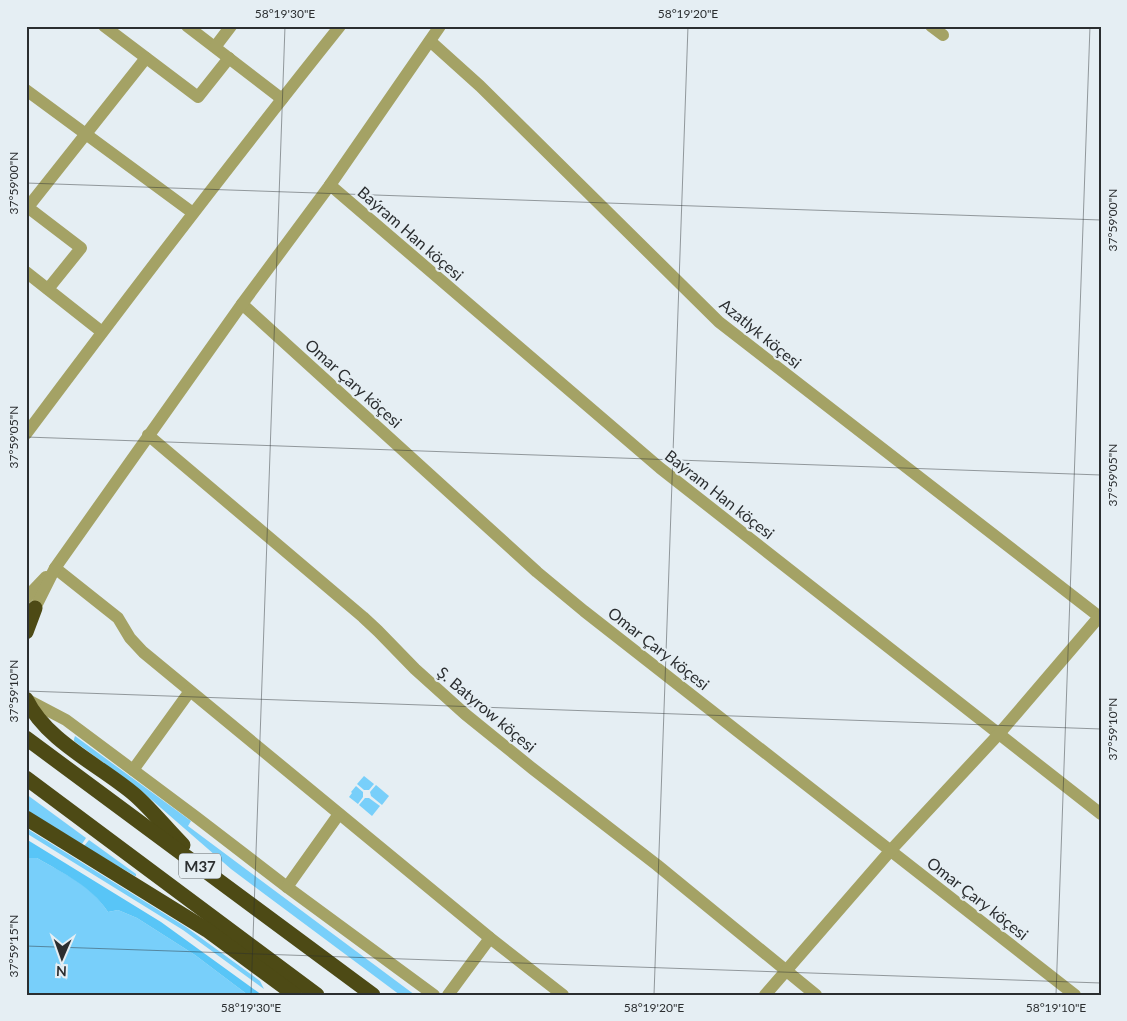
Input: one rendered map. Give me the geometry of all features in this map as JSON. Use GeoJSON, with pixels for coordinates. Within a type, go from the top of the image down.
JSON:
{"type":"FeatureCollection","features":[{"type":"Feature","properties":{"kind":"highway"},"geometry":{"type":"LineString","coordinates":[[26,632],[29,608]]}},
{"type":"Feature","properties":{"kind":"highway"},"geometry":{"type":"LineString","coordinates":[[26,699],[40,721],[58,738],[136,795],[212,875]]}},
{"type":"Feature","properties":{"kind":"highway","name":"M37"},"geometry":{"type":"LineString","coordinates":[[26,738],[373,995]]}},
{"type":"Feature","properties":{"kind":"highway","name":"M37"},"geometry":{"type":"LineString","coordinates":[[26,778],[317,995]]}},
{"type":"Feature","properties":{"kind":"highway"},"geometry":{"type":"LineString","coordinates":[[26,818],[207,930],[295,995]]}},
{"type":"Feature","properties":{"kind":"highway"},"geometry":{"type":"LineString","coordinates":[[178,891],[276,981]]}},
{"type":"Feature","properties":{"kind":"street"},"geometry":{"type":"LineString","coordinates":[[104,26],[198,97],[228,58]]}},
{"type":"Feature","properties":{"kind":"street"},"geometry":{"type":"LineString","coordinates":[[187,26],[282,99]]}},
{"type":"Feature","properties":{"kind":"street"},"geometry":{"type":"LineString","coordinates":[[215,47],[231,26]]}},
{"type":"Feature","properties":{"kind":"street"},"geometry":{"type":"LineString","coordinates":[[26,434],[102,332],[340,26]]}},
{"type":"Feature","properties":{"kind":"street"},"geometry":{"type":"LineString","coordinates":[[29,608],[54,568],[242,304],[330,185],[440,26]]}},
{"type":"Feature","properties":{"kind":"street"},"geometry":{"type":"LineString","coordinates":[[931,26],[943,35]]}},
{"type":"Feature","properties":{"kind":"street","name":"Azatlyk köçesi"},"geometry":{"type":"LineString","coordinates":[[430,41],[480,86],[720,322],[1100,617]]}},
{"type":"Feature","properties":{"kind":"street"},"geometry":{"type":"LineString","coordinates":[[48,290],[81,248],[27,206],[146,58]]}},
{"type":"Feature","properties":{"kind":"street"},"geometry":{"type":"LineString","coordinates":[[26,90],[193,214]]}},
{"type":"Feature","properties":{"kind":"street","name":"Baýram Han köçesi"},"geometry":{"type":"LineString","coordinates":[[330,185],[660,468],[1101,814]]}},
{"type":"Feature","properties":{"kind":"street"},"geometry":{"type":"LineString","coordinates":[[28,278],[48,290],[102,332]]}},
{"type":"Feature","properties":{"kind":"street","name":"Omar Çary köçesi"},"geometry":{"type":"LineString","coordinates":[[242,304],[538,572],[584,611],[1075,995]]}},
{"type":"Feature","properties":{"kind":"street","name":"Ş. Batyrow köçesi"},"geometry":{"type":"LineString","coordinates":[[148,435],[373,626],[415,670],[465,714],[657,865],[816,995]]}},
{"type":"Feature","properties":{"kind":"street"},"geometry":{"type":"LineString","coordinates":[[54,568],[118,618],[130,638],[143,652],[490,938],[563,995]]}},
{"type":"Feature","properties":{"kind":"street"},"geometry":{"type":"LineString","coordinates":[[766,995],[891,850],[998,734],[1100,617]]}},
{"type":"Feature","properties":{"kind":"street"},"geometry":{"type":"LineString","coordinates":[[133,770],[190,690]]}},
{"type":"Feature","properties":{"kind":"street"},"geometry":{"type":"LineString","coordinates":[[26,699],[66,720],[434,995]]}},
{"type":"Feature","properties":{"kind":"street"},"geometry":{"type":"LineString","coordinates":[[287,887],[339,814]]}},
{"type":"Feature","properties":{"kind":"street"},"geometry":{"type":"LineString","coordinates":[[448,995],[490,938]]}},
{"type":"Feature","properties":{"kind":"shaded area"},"geometry":{"type":"Polygon","coordinates":[[[75,736],[191,821],[188,826],[415,995],[400,995],[231,869],[138,788],[74,741],[75,736]]]}},
{"type":"Feature","properties":{"kind":"shaded area"},"geometry":{"type":"Polygon","coordinates":[[[364,776],[374,784],[369,790],[364,790],[357,784],[364,776]]]}},
{"type":"Feature","properties":{"kind":"shaded area"},"geometry":{"type":"Polygon","coordinates":[[[376,785],[389,796],[382,805],[371,796],[370,792],[376,785]]]}},
{"type":"Feature","properties":{"kind":"shaded area"},"geometry":{"type":"Polygon","coordinates":[[[356,786],[363,792],[363,797],[358,804],[349,797],[356,786]]]}},
{"type":"Feature","properties":{"kind":"shaded area"},"geometry":{"type":"Polygon","coordinates":[[[26,794],[86,838],[82,844],[26,810],[26,794]]]}},
{"type":"Feature","properties":{"kind":"shaded area"},"geometry":{"type":"Polygon","coordinates":[[[365,798],[369,798],[380,806],[372,816],[359,805],[365,798]]]}},
{"type":"Feature","properties":{"kind":"shaded area"},"geometry":{"type":"Polygon","coordinates":[[[26,828],[186,927],[260,981],[264,989],[183,930],[26,833],[26,828]]]}},
{"type":"Feature","properties":{"kind":"shaded area"},"geometry":{"type":"Polygon","coordinates":[[[26,839],[161,922],[262,995],[248,995],[195,955],[137,918],[118,910],[108,912],[85,887],[37,858],[28,858],[26,856],[26,839]]]}},
{"type":"Feature","properties":{"kind":"shaded area"},"geometry":{"type":"Polygon","coordinates":[[[89,840],[136,874],[136,876],[84,846],[89,840]]]}},
{"type":"Feature","properties":{"kind":"shaded area"},"geometry":{"type":"Polygon","coordinates":[[[26,856],[28,858],[37,858],[85,887],[101,902],[108,912],[118,910],[137,918],[195,955],[248,995],[26,995],[26,856]]]}}]}
